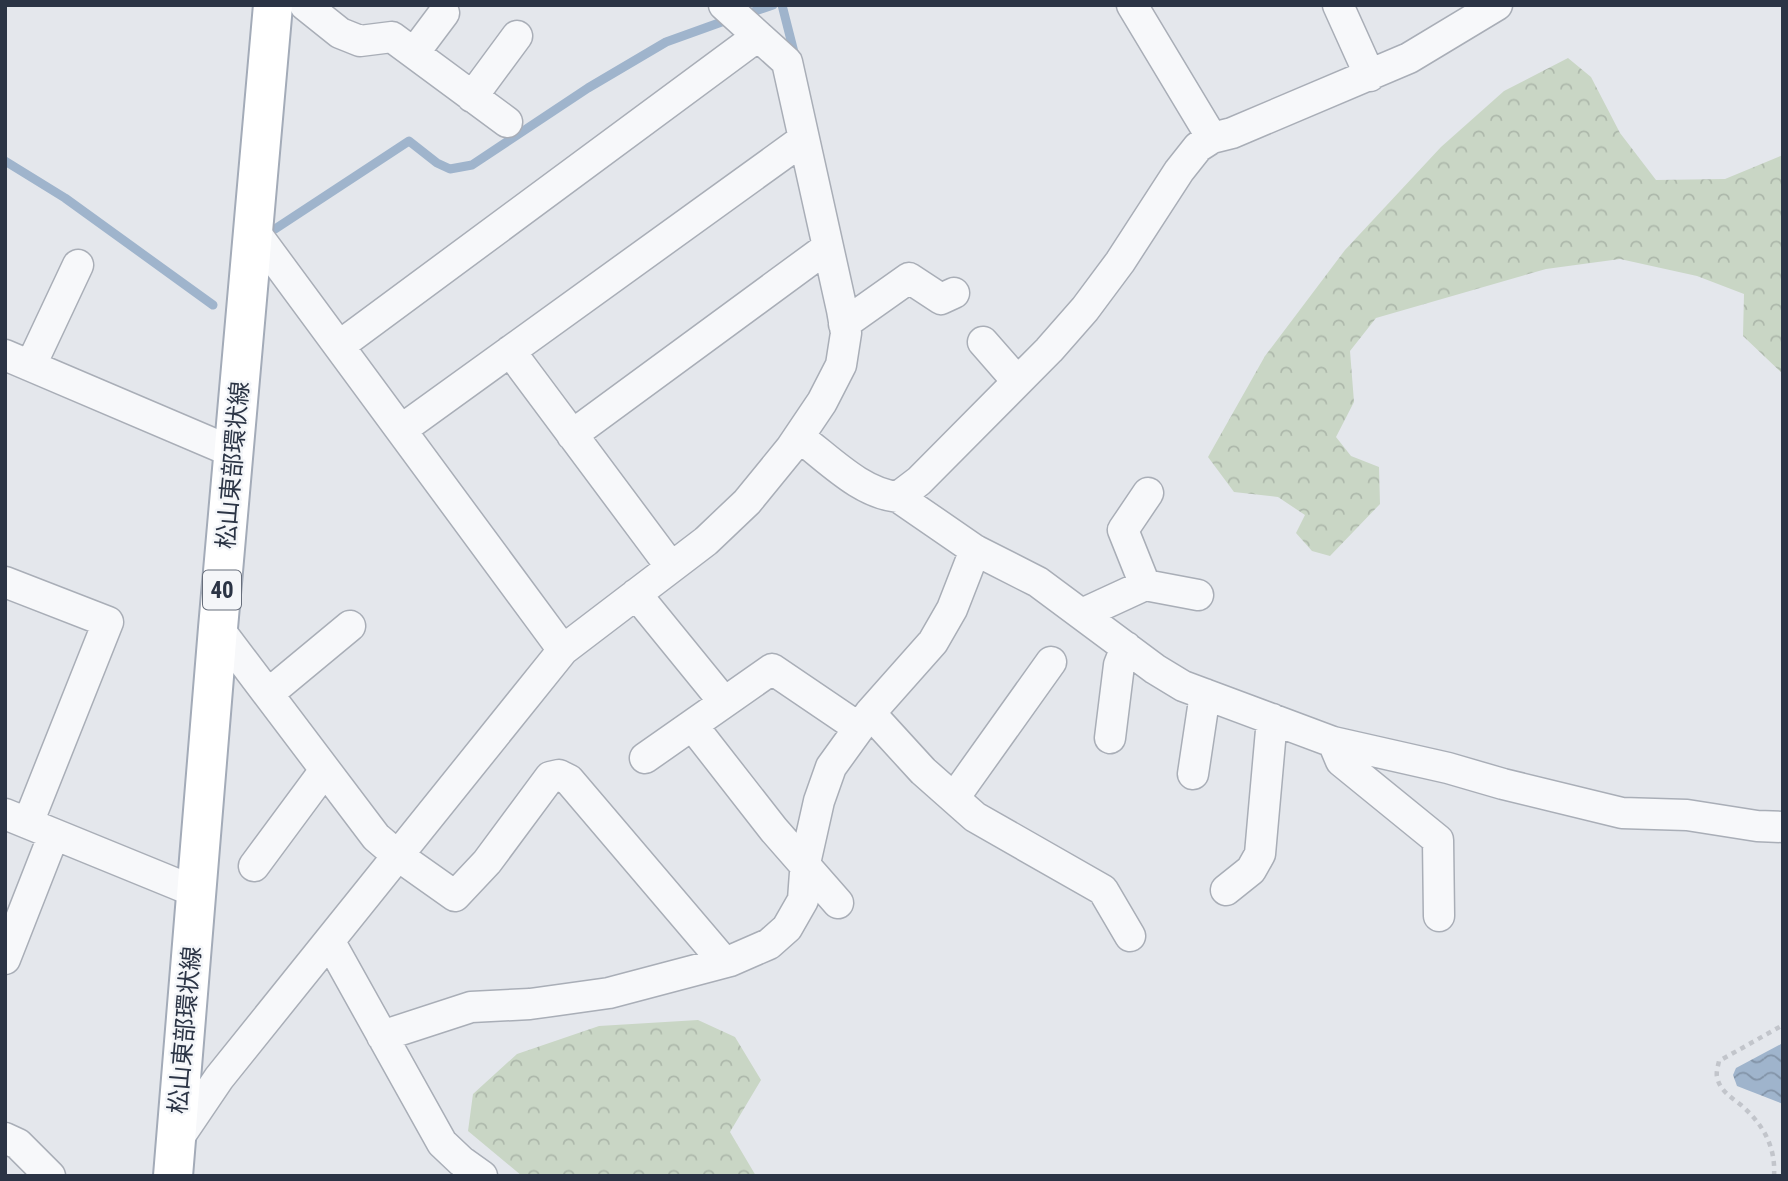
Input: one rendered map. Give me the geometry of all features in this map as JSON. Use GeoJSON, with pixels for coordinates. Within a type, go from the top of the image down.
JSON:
{"type":"FeatureCollection","features":[{"type":"Feature","properties":{"kind":"main road","name":"松山東部環状線"},"geometry":{"type":"LineString","coordinates":[[174,1158],[273,5]]}},
{"type":"Feature","properties":{"kind":"street"},"geometry":{"type":"LineString","coordinates":[[304,5],[340,33],[360,41],[392,37],[507,122]]}},
{"type":"Feature","properties":{"kind":"street"},"geometry":{"type":"LineString","coordinates":[[155,1176],[174,1158],[219,1078],[563,650],[706,541],[747,502],[799,437],[822,402],[841,365],[846,333],[787,62],[724,5]]}},
{"type":"Feature","properties":{"kind":"street"},"geometry":{"type":"LineString","coordinates":[[1132,5],[1212,138]]}},
{"type":"Feature","properties":{"kind":"street"},"geometry":{"type":"LineString","coordinates":[[1338,5],[1370,75]]}},
{"type":"Feature","properties":{"kind":"street"},"geometry":{"type":"LineString","coordinates":[[898,497],[919,481],[1049,350],[1120,262],[1179,171],[1198,147],[1212,138],[1232,133],[1409,58],[1457,16],[1497,5]]}},
{"type":"Feature","properties":{"kind":"street"},"geometry":{"type":"LineString","coordinates":[[414,53],[444,13]]}},
{"type":"Feature","properties":{"kind":"street"},"geometry":{"type":"LineString","coordinates":[[472,97],[517,36]]}},
{"type":"Feature","properties":{"kind":"street"},"geometry":{"type":"LineString","coordinates":[[339,346],[758,36]]}},
{"type":"Feature","properties":{"kind":"street"},"geometry":{"type":"LineString","coordinates":[[401,430],[804,139]]}},
{"type":"Feature","properties":{"kind":"street"},"geometry":{"type":"LineString","coordinates":[[254,230],[563,650]]}},
{"type":"Feature","properties":{"kind":"street"},"geometry":{"type":"LineString","coordinates":[[572,435],[828,247]]}},
{"type":"Feature","properties":{"kind":"street"},"geometry":{"type":"LineString","coordinates":[[78,265],[18,360],[235,453]]}},
{"type":"Feature","properties":{"kind":"street"},"geometry":{"type":"LineString","coordinates":[[844,324],[909,278],[941,299],[954,293]]}},
{"type":"Feature","properties":{"kind":"street"},"geometry":{"type":"LineString","coordinates":[[983,342],[1017,382]]}},
{"type":"Feature","properties":{"kind":"street"},"geometry":{"type":"LineString","coordinates":[[510,351],[671,567]]}},
{"type":"Feature","properties":{"kind":"street"},"geometry":{"type":"LineString","coordinates":[[799,437],[861,484],[884,496],[898,497],[975,550],[1038,582],[1183,686],[1333,742],[1448,768],[1622,813],[1687,815],[1756,826],[1783,827]]}},
{"type":"Feature","properties":{"kind":"street"},"geometry":{"type":"LineString","coordinates":[[1145,584],[1123,530],[1148,493]]}},
{"type":"Feature","properties":{"kind":"street"},"geometry":{"type":"LineString","coordinates":[[382,1035],[471,1007],[530,1004],[609,993],[724,962],[769,944],[787,928],[803,900],[806,865],[818,801],[831,767],[865,721],[933,642],[952,609],[975,550]]}},
{"type":"Feature","properties":{"kind":"street"},"geometry":{"type":"LineString","coordinates":[[5,582],[108,622],[29,824],[5,959]]}},
{"type":"Feature","properties":{"kind":"street"},"geometry":{"type":"LineString","coordinates":[[1082,614],[1145,584],[1198,595]]}},
{"type":"Feature","properties":{"kind":"street"},"geometry":{"type":"LineString","coordinates":[[636,594],[724,702]]}},
{"type":"Feature","properties":{"kind":"street"},"geometry":{"type":"LineString","coordinates":[[268,694],[351,626]]}},
{"type":"Feature","properties":{"kind":"street"},"geometry":{"type":"LineString","coordinates":[[218,628],[376,837],[455,896],[486,862],[550,777],[559,775],[569,780],[724,962]]}},
{"type":"Feature","properties":{"kind":"street"},"geometry":{"type":"LineString","coordinates":[[1110,738],[1119,665],[1126,647]]}},
{"type":"Feature","properties":{"kind":"street"},"geometry":{"type":"LineString","coordinates":[[954,798],[1039,701],[1051,662]]}},
{"type":"Feature","properties":{"kind":"street"},"geometry":{"type":"LineString","coordinates":[[645,758],[772,669],[865,721],[975,817],[1103,890],[1130,936]]}},
{"type":"Feature","properties":{"kind":"street"},"geometry":{"type":"LineString","coordinates":[[1193,774],[1205,694]]}},
{"type":"Feature","properties":{"kind":"street"},"geometry":{"type":"LineString","coordinates":[[1226,890],[1251,870],[1260,854],[1272,719]]}},
{"type":"Feature","properties":{"kind":"street"},"geometry":{"type":"LineString","coordinates":[[692,725],[774,830],[838,903]]}},
{"type":"Feature","properties":{"kind":"street"},"geometry":{"type":"LineString","coordinates":[[1333,742],[1341,761],[1438,840],[1439,916]]}},
{"type":"Feature","properties":{"kind":"street"},"geometry":{"type":"LineString","coordinates":[[254,866],[325,769]]}},
{"type":"Feature","properties":{"kind":"street"},"geometry":{"type":"LineString","coordinates":[[29,824],[196,892]]}},
{"type":"Feature","properties":{"kind":"street"},"geometry":{"type":"LineString","coordinates":[[330,942],[442,1143],[465,1171]]}},
{"type":"Feature","properties":{"kind":"street"},"geometry":{"type":"LineString","coordinates":[[5,1138],[18,1144],[50,1176]]}},
{"type":"Feature","properties":{"kind":"path"},"geometry":{"type":"LineString","coordinates":[[1774,1176],[1776,1158],[1765,1131],[1744,1108],[1722,1090],[1716,1075],[1719,1061],[1783,1025]]}},
{"type":"Feature","properties":{"kind":"green space"},"geometry":{"type":"Polygon","coordinates":[[[1568,58],[1591,77],[1620,133],[1656,180],[1725,179],[1783,155],[1783,374],[1743,336],[1744,294],[1697,276],[1620,259],[1546,269],[1376,318],[1350,351],[1354,402],[1336,437],[1351,456],[1379,467],[1380,504],[1330,556],[1312,551],[1296,533],[1305,515],[1278,497],[1234,492],[1208,457],[1265,356],[1345,250],[1441,147],[1504,91],[1568,58]]]}},
{"type":"Feature","properties":{"kind":"green space"},"geometry":{"type":"Polygon","coordinates":[[[698,1020],[735,1037],[761,1080],[730,1132],[756,1176],[522,1176],[468,1131],[473,1094],[517,1054],[599,1026],[698,1020]]]}},
{"type":"Feature","properties":{"kind":"water"},"geometry":{"type":"Polygon","coordinates":[[[1783,1043],[1783,1104],[1737,1086],[1733,1075],[1736,1068],[1783,1043]]]}},
{"type":"Feature","properties":{"kind":"waterway"},"geometry":{"type":"LineString","coordinates":[[744,15],[773,5]]}},
{"type":"Feature","properties":{"kind":"waterway"},"geometry":{"type":"LineString","coordinates":[[782,5],[795,56]]}},
{"type":"Feature","properties":{"kind":"waterway"},"geometry":{"type":"LineString","coordinates":[[275,229],[409,141],[437,163],[450,169],[472,165],[588,88],[666,42],[730,19]]}},
{"type":"Feature","properties":{"kind":"waterway"},"geometry":{"type":"LineString","coordinates":[[5,161],[65,198],[213,305]]}}]}
